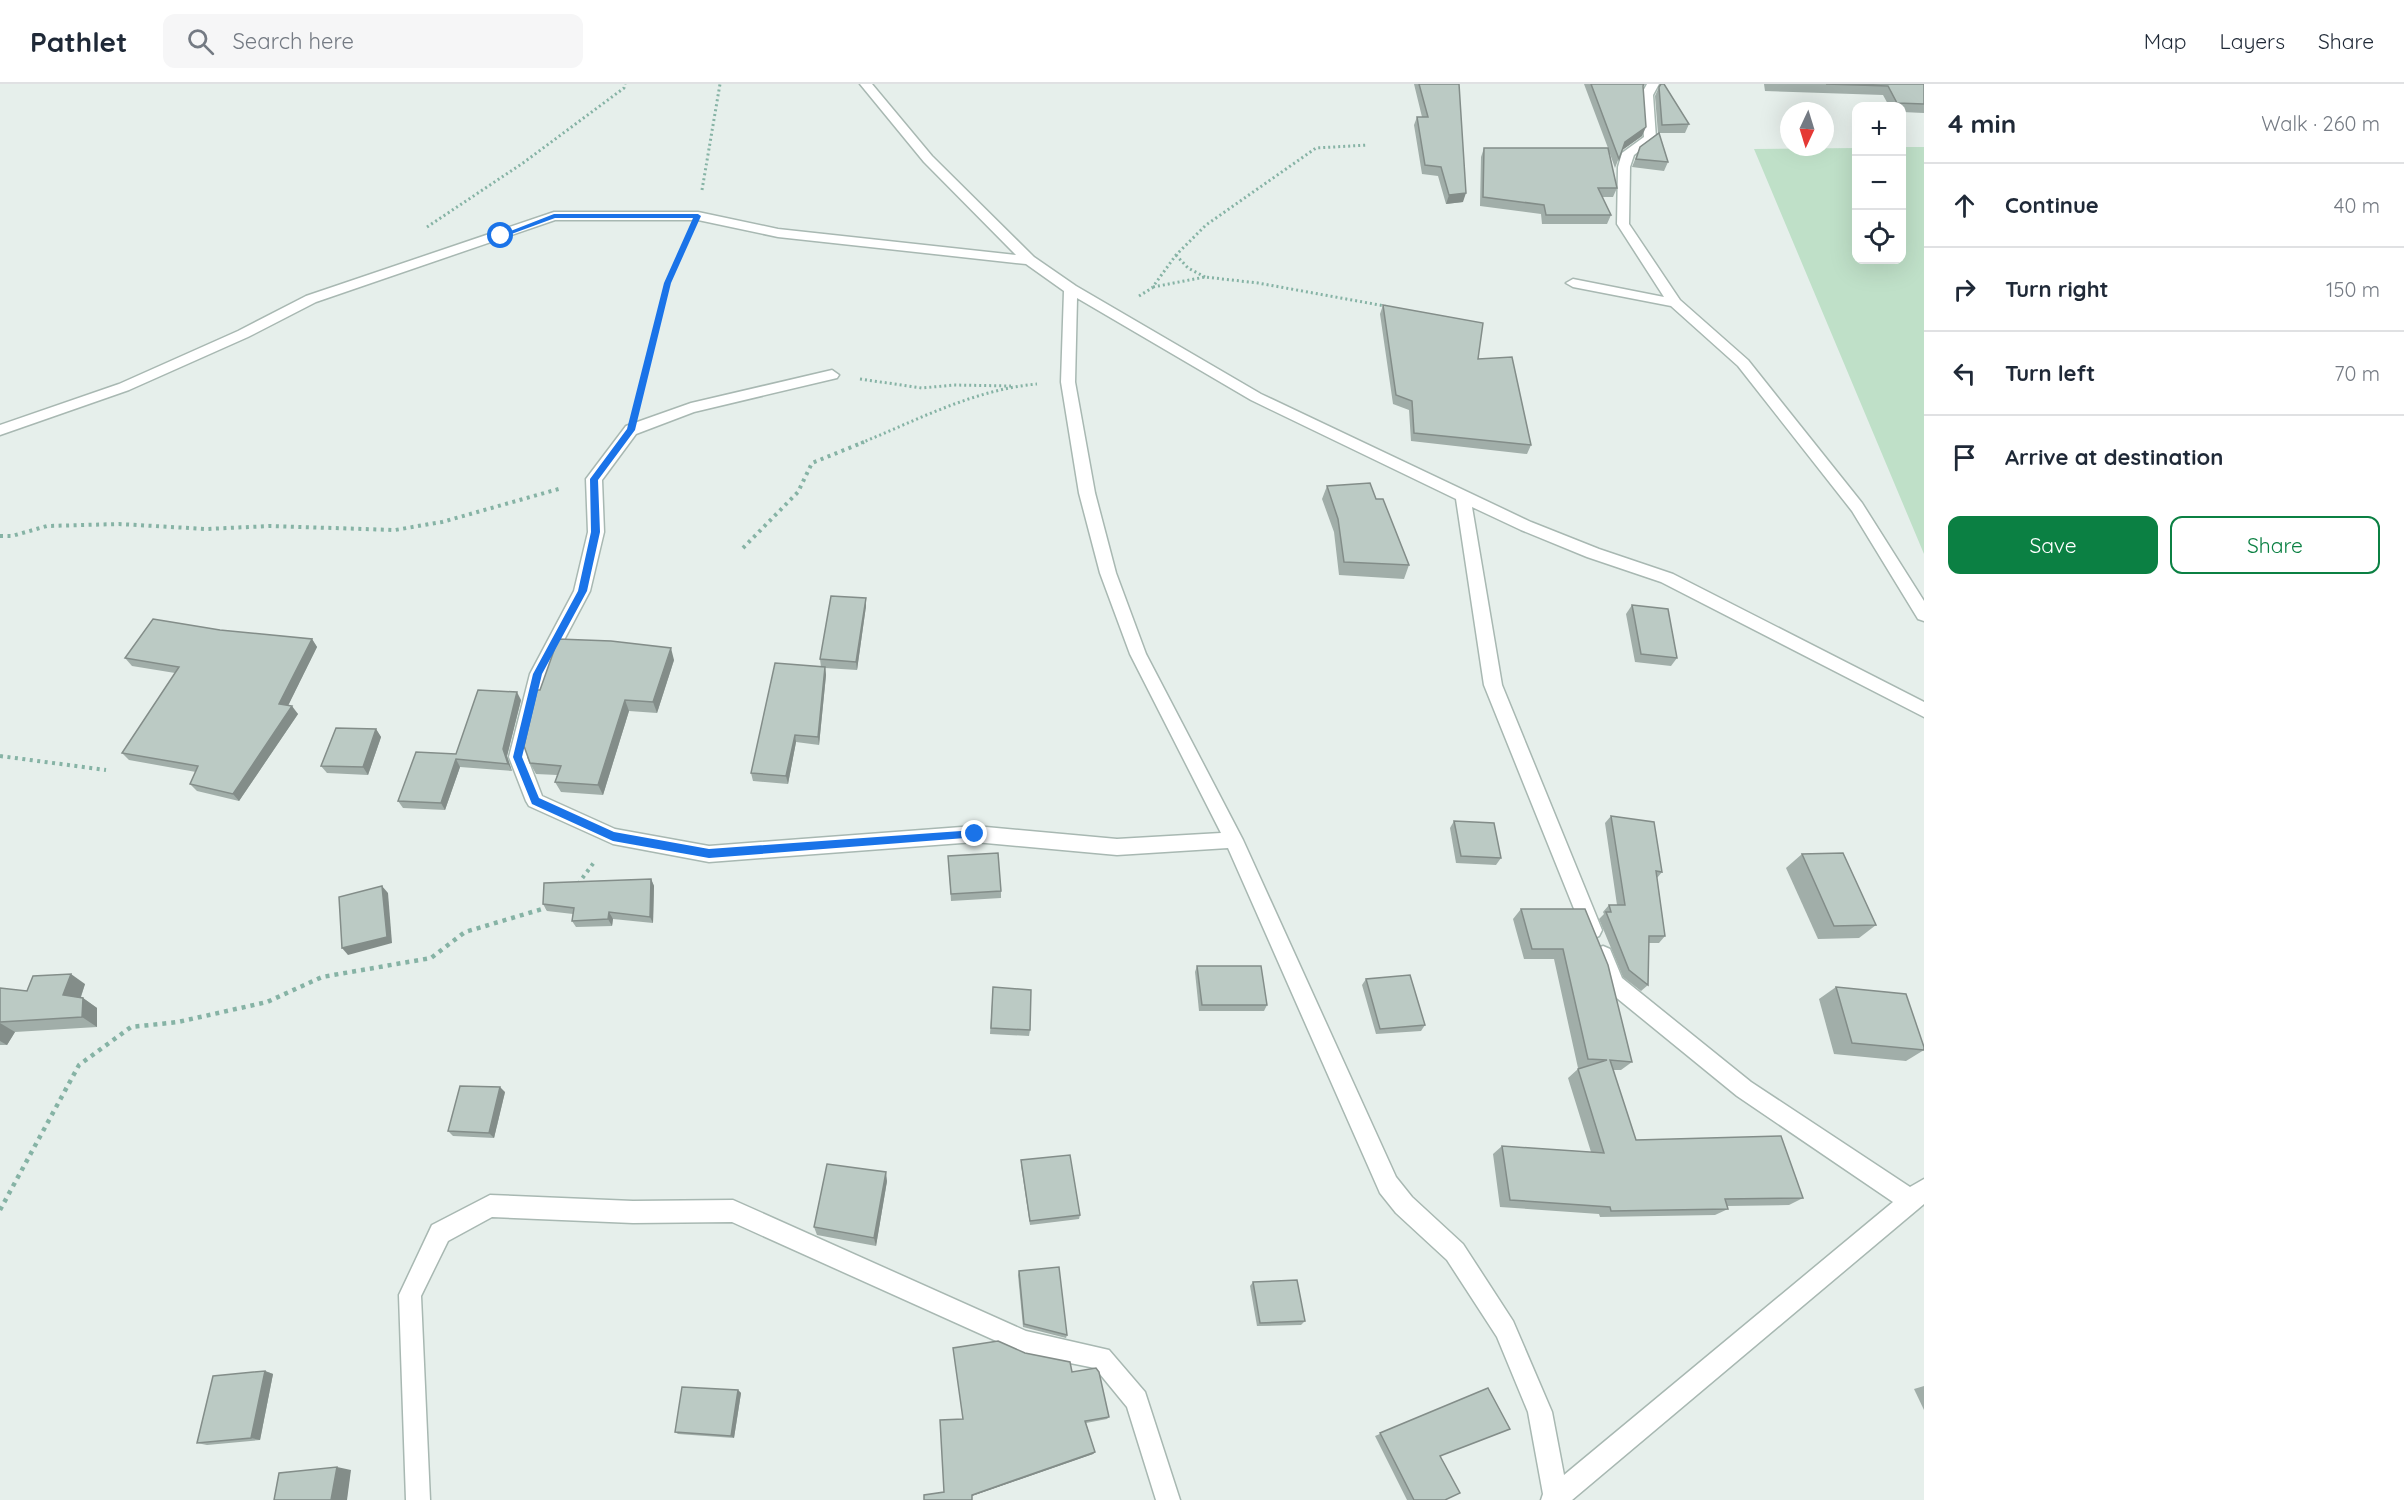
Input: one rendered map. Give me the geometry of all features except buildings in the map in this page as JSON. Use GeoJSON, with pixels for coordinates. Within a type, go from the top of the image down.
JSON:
{"type":"FeatureCollection","features":[{"type":"Feature","properties":{"kind":"street"},"geometry":{"type":"LineString","coordinates":[[866,84],[928,159],[1029,261],[1071,289],[1114,312],[1256,397],[1463,497],[1593,554],[1667,578],[1924,710]]}},
{"type":"Feature","properties":{"kind":"street"},"geometry":{"type":"LineString","coordinates":[[1653,84],[1647,95],[1650,138],[1629,153],[1624,167],[1623,224],[1675,303],[1750,372],[1857,507],[1924,615]]}},
{"type":"Feature","properties":{"kind":"street"},"geometry":{"type":"LineString","coordinates":[[0,430],[124,387],[243,334],[311,299],[554,216],[698,216],[778,233],[1029,261]]}},
{"type":"Feature","properties":{"kind":"street"},"geometry":{"type":"LineString","coordinates":[[1573,283],[1675,303]]}},
{"type":"Feature","properties":{"kind":"street"},"geometry":{"type":"LineString","coordinates":[[1071,289],[1068,382],[1087,493],[1108,573],[1138,654],[1234,840],[1388,1185],[1404,1205],[1455,1252],[1505,1329],[1540,1412],[1555,1499]]}},
{"type":"Feature","properties":{"kind":"street"},"geometry":{"type":"LineString","coordinates":[[832,375],[691,408],[631,430],[594,479],[596,532],[582,591],[538,674],[518,757],[535,801],[613,836],[709,854],[975,834],[1118,847],[1234,840]]}},
{"type":"Feature","properties":{"kind":"street"},"geometry":{"type":"LineString","coordinates":[[1463,497],[1493,685],[1614,984],[1744,1089],[1917,1195],[1555,1499]]}},
{"type":"Feature","properties":{"kind":"street"},"geometry":{"type":"LineString","coordinates":[[417,1500],[410,1295],[440,1233],[490,1206],[633,1212],[733,1211],[1025,1342],[1101,1358],[1137,1400],[1168,1500]]}},
{"type":"Feature","properties":{"kind":"path"},"geometry":{"type":"LineString","coordinates":[[418,233],[523,163],[624,88],[625,84]]}},
{"type":"Feature","properties":{"kind":"path"},"geometry":{"type":"LineString","coordinates":[[631,430],[668,283],[698,216],[720,84]]}},
{"type":"Feature","properties":{"kind":"path"},"geometry":{"type":"LineString","coordinates":[[1152,288],[1176,255],[1206,225],[1317,148],[1368,145]]}},
{"type":"Feature","properties":{"kind":"path"},"geometry":{"type":"LineString","coordinates":[[1176,255],[1188,268],[1205,277]]}},
{"type":"Feature","properties":{"kind":"path"},"geometry":{"type":"LineString","coordinates":[[1114,312],[1152,288],[1205,277],[1258,283],[1385,306]]}},
{"type":"Feature","properties":{"kind":"path"},"geometry":{"type":"LineString","coordinates":[[832,375],[922,388],[1068,382]]}},
{"type":"Feature","properties":{"kind":"path"},"geometry":{"type":"LineString","coordinates":[[743,548],[798,492],[812,463],[946,408],[1014,386]]}},
{"type":"Feature","properties":{"kind":"path"},"geometry":{"type":"LineString","coordinates":[[0,536],[12,536],[47,526],[119,524],[206,529],[270,526],[395,530],[442,522],[594,479]]}},
{"type":"Feature","properties":{"kind":"path"},"geometry":{"type":"LineString","coordinates":[[0,756],[106,770]]}},
{"type":"Feature","properties":{"kind":"path"},"geometry":{"type":"LineString","coordinates":[[573,888],[580,883],[613,836]]}},
{"type":"Feature","properties":{"kind":"path"},"geometry":{"type":"LineString","coordinates":[[0,1210],[79,1065],[131,1027],[178,1022],[267,1002],[322,977],[431,958],[465,932],[552,906]]}},
{"type":"Feature","properties":{"kind":"green space"},"geometry":{"type":"Polygon","coordinates":[[[1906,147],[1924,147],[1924,554],[1754,149],[1780,149],[1780,156],[1834,156],[1834,148],[1852,148],[1852,264],[1906,264],[1906,147]]]}},
{"type":"Feature","properties":{"kind":"route"},"geometry":{"type":"LineString","coordinates":[[501,236],[554,216],[698,216],[668,283],[631,430],[594,479],[596,532],[582,591],[538,674],[518,757],[535,801],[613,836],[709,854],[975,834]]}}]}
